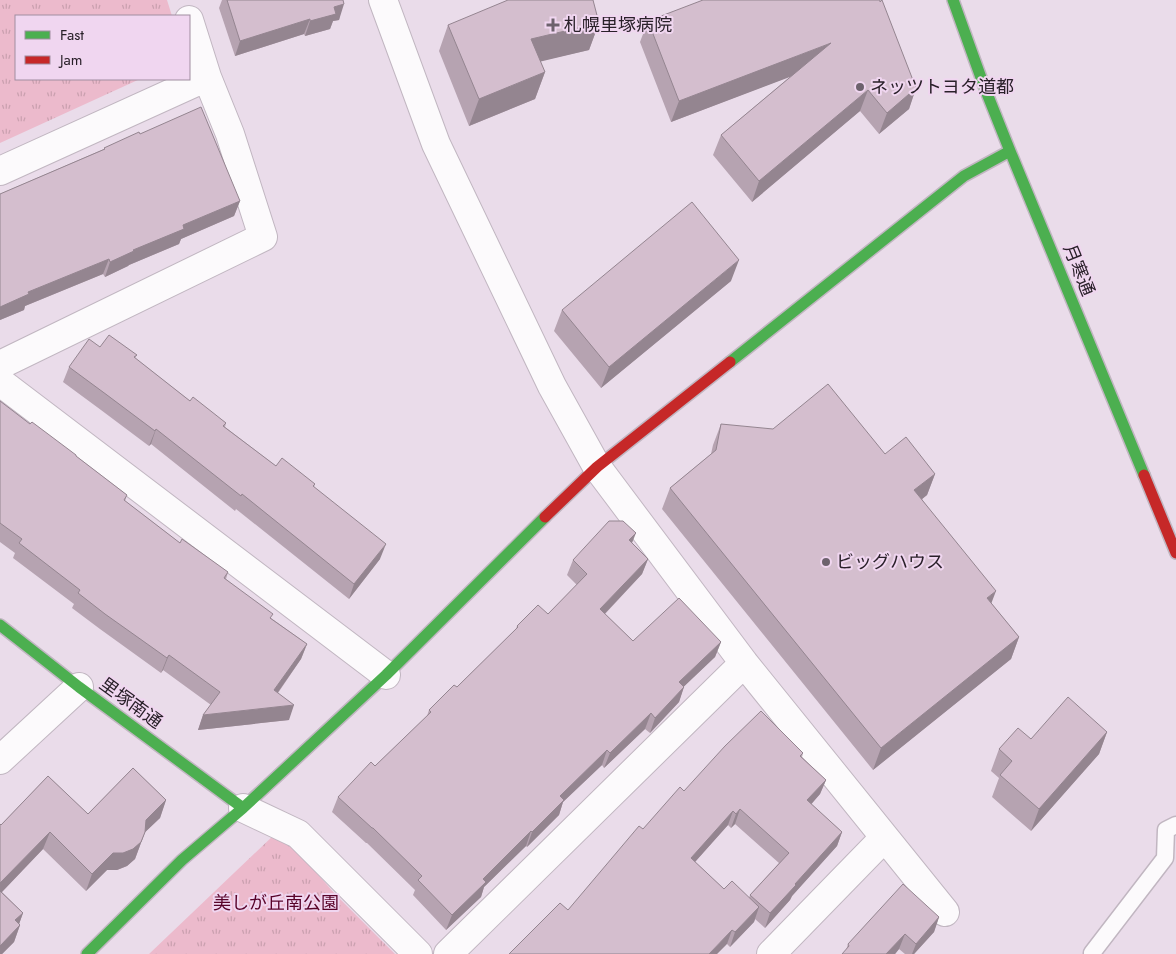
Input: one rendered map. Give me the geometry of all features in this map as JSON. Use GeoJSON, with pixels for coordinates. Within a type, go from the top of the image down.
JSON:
{"type":"FeatureCollection","features":[{"type":"Feature","properties":{"kind":"main road","name":"月寒通"},"geometry":{"type":"LineString","coordinates":[[953,0],[1010,151],[1176,553]]}},
{"type":"Feature","properties":{"kind":"main road"},"geometry":{"type":"LineString","coordinates":[[87,954],[182,860],[243,808],[386,675],[597,467],[964,176],[1010,151]]}},
{"type":"Feature","properties":{"kind":"main road","name":"里塚南通"},"geometry":{"type":"LineString","coordinates":[[0,625],[79,687],[243,808]]}},
{"type":"Feature","properties":{"kind":"street"},"geometry":{"type":"LineString","coordinates":[[182,0],[187,15]]}},
{"type":"Feature","properties":{"kind":"street"},"geometry":{"type":"LineString","coordinates":[[383,0],[436,144],[552,386],[597,467],[744,663],[944,912]]}},
{"type":"Feature","properties":{"kind":"street"},"geometry":{"type":"LineString","coordinates":[[0,366],[263,237],[230,134],[207,77],[190,24]]}},
{"type":"Feature","properties":{"kind":"street"},"geometry":{"type":"LineString","coordinates":[[0,171],[207,77]]}},
{"type":"Feature","properties":{"kind":"street"},"geometry":{"type":"LineString","coordinates":[[0,382],[386,675]]}},
{"type":"Feature","properties":{"kind":"street"},"geometry":{"type":"LineString","coordinates":[[448,954],[744,663]]}},
{"type":"Feature","properties":{"kind":"street"},"geometry":{"type":"LineString","coordinates":[[0,760],[79,687]]}},
{"type":"Feature","properties":{"kind":"street"},"geometry":{"type":"LineString","coordinates":[[243,808],[298,834],[418,954]]}},
{"type":"Feature","properties":{"kind":"street"},"geometry":{"type":"LineString","coordinates":[[771,954],[884,838]]}},
{"type":"Feature","properties":{"kind":"lane"},"geometry":{"type":"LineString","coordinates":[[1092,954],[1165,858],[1166,830],[1176,825]]}},
{"type":"Feature","properties":{"kind":"green space"},"geometry":{"type":"Polygon","coordinates":[[[0,0],[167,0],[172,15],[15,15],[15,80],[138,80],[0,143],[0,0]]]}},
{"type":"Feature","properties":{"kind":"green space","name":"美しが丘南公園"},"geometry":{"type":"Polygon","coordinates":[[[275,834],[287,839],[335,894],[395,954],[149,954],[275,834]]]}},
{"type":"Feature","properties":{"kind":"building"},"geometry":{"type":"Polygon","coordinates":[[[227,0],[343,0],[344,4],[334,7],[336,14],[310,21],[310,19],[240,41],[227,0]]]}},
{"type":"Feature","properties":{"kind":"building"},"geometry":{"type":"Polygon","coordinates":[[[508,0],[593,0],[599,23],[531,39],[545,72],[479,99],[448,25],[508,0]]]}},
{"type":"Feature","properties":{"kind":"building"},"geometry":{"type":"Polygon","coordinates":[[[703,0],[880,0],[880,2],[882,0],[916,88],[887,113],[868,90],[759,181],[721,135],[831,43],[679,101],[648,21],[703,0]]]}},
{"type":"Feature","properties":{"kind":"building"},"geometry":{"type":"Polygon","coordinates":[[[201,107],[240,201],[183,225],[184,229],[133,250],[110,262],[109,259],[28,292],[29,294],[0,307],[0,194],[105,149],[139,132],[140,134],[201,107]]]}},
{"type":"Feature","properties":{"kind":"building"},"geometry":{"type":"Polygon","coordinates":[[[692,202],[739,260],[609,367],[562,310],[692,202]]]}},
{"type":"Feature","properties":{"kind":"building"},"geometry":{"type":"Polygon","coordinates":[[[109,335],[137,355],[134,357],[190,401],[193,397],[226,423],[223,426],[276,466],[282,458],[315,484],[313,486],[386,544],[354,584],[242,494],[241,496],[156,429],[155,431],[69,367],[89,339],[100,347],[109,335]]]}},
{"type":"Feature","properties":{"kind":"building","name":"ビッグハウス"},"geometry":{"type":"Polygon","coordinates":[[[828,384],[885,454],[906,437],[935,474],[914,490],[996,591],[987,598],[1019,637],[881,748],[670,488],[716,450],[721,424],[773,429],[828,384]]]}},
{"type":"Feature","properties":{"kind":"building"},"geometry":{"type":"Polygon","coordinates":[[[0,401],[30,424],[32,422],[127,495],[124,500],[180,543],[182,539],[228,572],[224,578],[273,614],[270,618],[307,644],[274,690],[294,705],[203,715],[220,692],[169,655],[167,658],[105,614],[78,593],[80,590],[19,543],[22,539],[0,523],[0,401]]]}},
{"type":"Feature","properties":{"kind":"building"},"geometry":{"type":"Polygon","coordinates":[[[609,521],[623,521],[636,533],[629,540],[648,559],[600,609],[633,641],[679,598],[721,642],[679,682],[684,687],[655,718],[651,713],[610,753],[607,750],[560,796],[564,800],[483,879],[486,882],[452,915],[418,880],[422,876],[338,797],[371,762],[375,766],[431,712],[429,710],[454,685],[457,687],[538,605],[548,614],[587,574],[573,560],[609,521]]]}},
{"type":"Feature","properties":{"kind":"building"},"geometry":{"type":"Polygon","coordinates":[[[1068,697],[1107,732],[1039,809],[1000,775],[1012,761],[999,749],[1018,728],[1031,739],[1068,697]]]}},
{"type":"Feature","properties":{"kind":"building"},"geometry":{"type":"Polygon","coordinates":[[[761,711],[803,753],[800,756],[826,780],[807,800],[842,832],[770,913],[750,895],[789,853],[740,809],[736,814],[733,811],[691,858],[724,889],[732,881],[759,907],[735,932],[732,930],[709,954],[509,954],[560,903],[568,910],[639,826],[643,829],[680,787],[684,791],[725,746],[761,711]]]}},
{"type":"Feature","properties":{"kind":"building"},"geometry":{"type":"Polygon","coordinates":[[[133,768],[166,800],[146,820],[145,832],[141,842],[133,849],[123,853],[113,853],[92,874],[50,832],[0,883],[0,824],[48,776],[88,814],[133,768]]]}},
{"type":"Feature","properties":{"kind":"building"},"geometry":{"type":"Polygon","coordinates":[[[903,884],[939,917],[916,944],[905,934],[886,954],[842,954],[849,946],[848,944],[903,884]]]}},
{"type":"Feature","properties":{"kind":"building"},"geometry":{"type":"Polygon","coordinates":[[[0,891],[23,913],[15,920],[20,925],[0,946],[0,891]]]}},
{"type":"Feature","properties":{"kind":"traffic: fast"},"geometry":{"type":"LineString","coordinates":[[953,0],[1010,151],[1144,475]]}},
{"type":"Feature","properties":{"kind":"traffic: fast"},"geometry":{"type":"LineString","coordinates":[[730,362],[964,176],[1010,151]]}},
{"type":"Feature","properties":{"kind":"traffic: fast"},"geometry":{"type":"LineString","coordinates":[[87,954],[182,860],[243,808],[386,675],[545,517]]}},
{"type":"Feature","properties":{"kind":"traffic: fast"},"geometry":{"type":"LineString","coordinates":[[0,625],[79,687],[243,808]]}},
{"type":"Feature","properties":{"kind":"traffic: jam"},"geometry":{"type":"LineString","coordinates":[[545,517],[597,467],[730,362]]}},
{"type":"Feature","properties":{"kind":"traffic: jam"},"geometry":{"type":"LineString","coordinates":[[1144,475],[1176,553]]}},
{"type":"Feature","properties":{"kind":"place","name":"札幌里塚病院"},"geometry":{"type":"Point","coordinates":[553,25]}},
{"type":"Feature","properties":{"kind":"place","name":"ネッツトヨタ道都"},"geometry":{"type":"Point","coordinates":[860,87]}},
{"type":"Feature","properties":{"kind":"place","name":"ビッグハウス"},"geometry":{"type":"Point","coordinates":[826,562]}}]}
